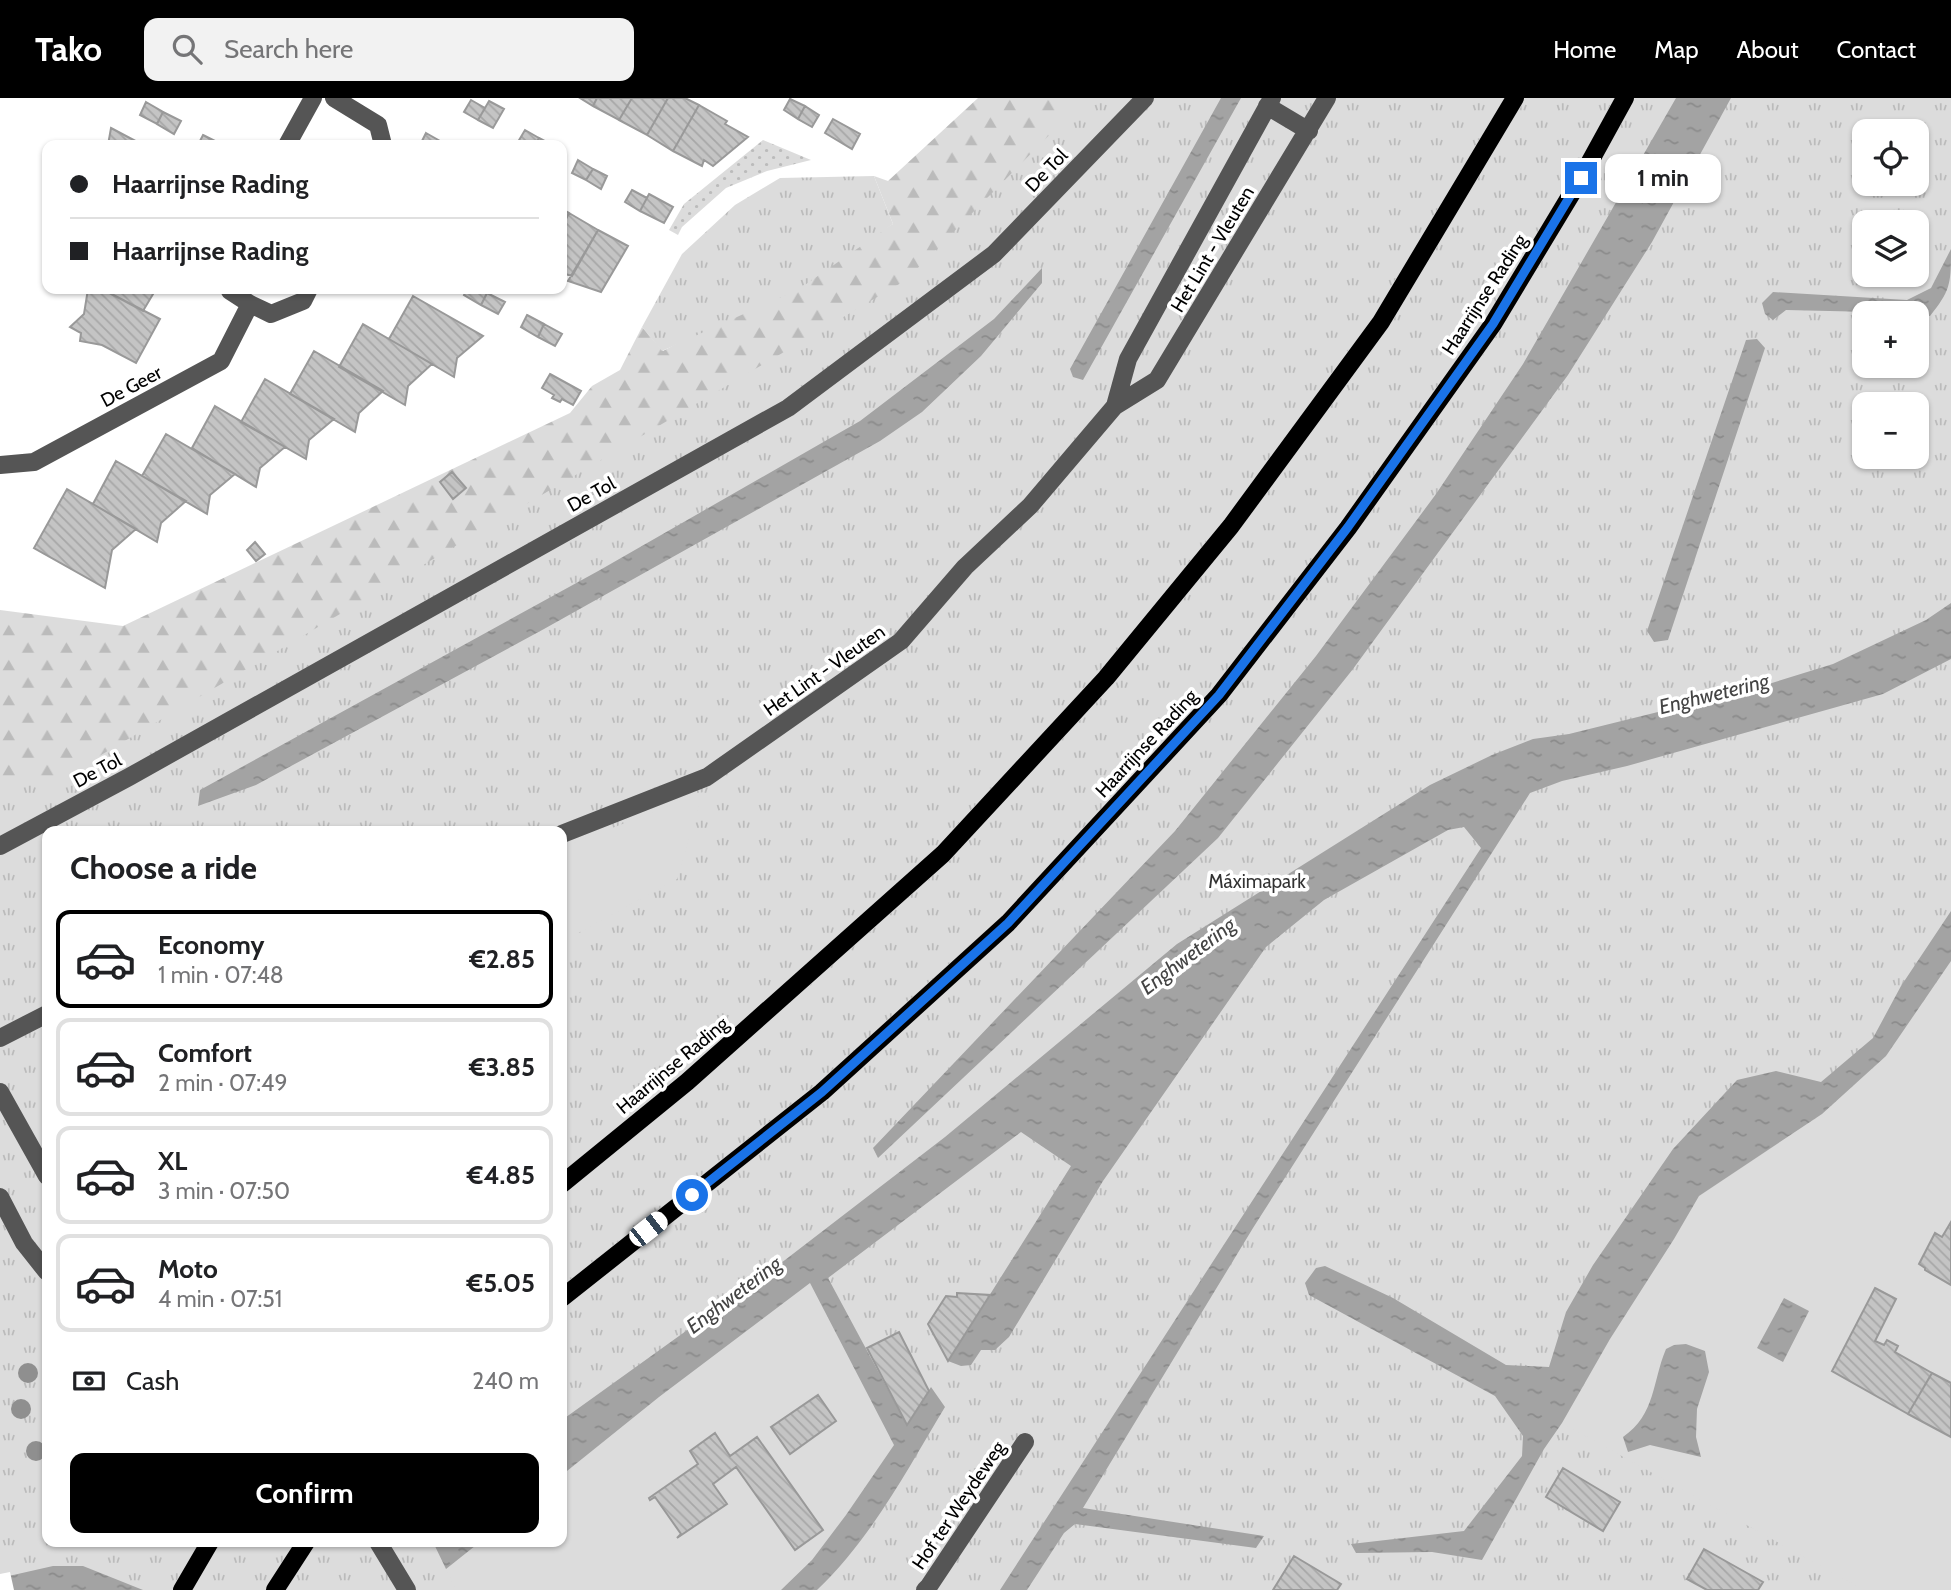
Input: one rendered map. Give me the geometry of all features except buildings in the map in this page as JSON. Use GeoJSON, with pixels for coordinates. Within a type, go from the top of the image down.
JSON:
{"type":"FeatureCollection","features":[{"type":"Feature","properties":{"kind":"main road","name":"Haarrijnse Rading"},"geometry":{"type":"LineString","coordinates":[[567,1180],[687,1082],[943,854],[1106,678],[1231,526],[1381,322],[1516,98]]}},
{"type":"Feature","properties":{"kind":"main road","name":"Haarrijnse Rading"},"geometry":{"type":"LineString","coordinates":[[567,1294],[822,1092],[1008,923],[1219,695],[1348,527],[1493,324],[1581,178],[1625,98]]}},
{"type":"Feature","properties":{"kind":"main road"},"geometry":{"type":"LineString","coordinates":[[183,1586],[207,1547]]}},
{"type":"Feature","properties":{"kind":"main road"},"geometry":{"type":"LineString","coordinates":[[275,1590],[303,1547]]}},
{"type":"Feature","properties":{"kind":"street"},"geometry":{"type":"LineString","coordinates":[[290,140],[313,98]]}},
{"type":"Feature","properties":{"kind":"street"},"geometry":{"type":"LineString","coordinates":[[334,98],[378,125],[382,140]]}},
{"type":"Feature","properties":{"kind":"street","name":"De Tol"},"geometry":{"type":"LineString","coordinates":[[0,846],[788,408],[994,254],[1145,98]]}},
{"type":"Feature","properties":{"kind":"street","name":"Het Lint - Vleuten"},"geometry":{"type":"LineString","coordinates":[[567,832],[707,777],[901,641],[965,567],[1030,506],[1115,406],[1157,380],[1327,98]]}},
{"type":"Feature","properties":{"kind":"street"},"geometry":{"type":"LineString","coordinates":[[1269,102],[1308,131]]}},
{"type":"Feature","properties":{"kind":"street","name":"Het Lint - Vleuten"},"geometry":{"type":"LineString","coordinates":[[1115,406],[1128,359],[1269,102]]}},
{"type":"Feature","properties":{"kind":"street"},"geometry":{"type":"LineString","coordinates":[[235,294],[271,314],[303,301],[306,294]]}},
{"type":"Feature","properties":{"kind":"street","name":"De Geer"},"geometry":{"type":"LineString","coordinates":[[0,466],[34,462],[221,361],[250,304]]}},
{"type":"Feature","properties":{"kind":"street"},"geometry":{"type":"LineString","coordinates":[[0,1038],[42,1017]]}},
{"type":"Feature","properties":{"kind":"street"},"geometry":{"type":"LineString","coordinates":[[0,1092],[42,1167]]}},
{"type":"Feature","properties":{"kind":"street"},"geometry":{"type":"LineString","coordinates":[[0,1197],[24,1243],[42,1266]]}},
{"type":"Feature","properties":{"kind":"street","name":"Hof ter Weydeweg"},"geometry":{"type":"LineString","coordinates":[[925,1590],[1025,1442]]}},
{"type":"Feature","properties":{"kind":"street"},"geometry":{"type":"LineString","coordinates":[[381,1547],[407,1590]]}},
{"type":"Feature","properties":{"kind":"green space"},"geometry":{"type":"Polygon","coordinates":[[[978,98],[1105,98],[939,270],[156,735],[7,807],[0,797],[0,610],[123,626],[570,413],[592,386],[620,370],[642,327],[663,351],[893,224],[874,176],[888,181],[978,98]]]}},
{"type":"Feature","properties":{"kind":"green space","name":"Máximapark"},"geometry":{"type":"Polygon","coordinates":[[[1086,98],[1951,98],[1951,1590],[0,1590],[0,776],[57,781],[906,280],[1086,98]]]}},
{"type":"Feature","properties":{"kind":"green space"},"geometry":{"type":"Polygon","coordinates":[[[763,140],[811,160],[767,171],[726,188],[682,227],[678,235],[669,230],[684,204],[763,140]]]}},
{"type":"Feature","properties":{"kind":"green space"},"geometry":{"type":"Polygon","coordinates":[[[874,176],[893,224],[799,289],[662,351],[642,327],[682,254],[735,205],[780,178],[874,176]]]}},
{"type":"Feature","properties":{"kind":"green space"},"geometry":{"type":"Polygon","coordinates":[[[703,792],[677,879],[567,939],[567,846],[703,792]]]}},
{"type":"Feature","properties":{"kind":"green space"},"geometry":{"type":"Polygon","coordinates":[[[1951,961],[1951,1590],[1864,1590],[1562,1423],[1610,1339],[1699,1196],[1822,1114],[1886,1056],[1951,961]]]}},
{"type":"Feature","properties":{"kind":"green space"},"geometry":{"type":"Polygon","coordinates":[[[810,1282],[894,1445],[812,1560],[781,1590],[456,1590],[446,1569],[474,1547],[567,1547],[567,1471],[810,1282]]]}},
{"type":"Feature","properties":{"kind":"water"},"geometry":{"type":"Polygon","coordinates":[[[1221,98],[1241,98],[1083,380],[1073,377],[1070,369],[1221,98]]]}},
{"type":"Feature","properties":{"kind":"water"},"geometry":{"type":"Polygon","coordinates":[[[1676,98],[1731,98],[1652,242],[1568,375],[1353,669],[1218,838],[878,1158],[873,1148],[1175,831],[1316,656],[1436,494],[1523,364],[1676,98]]]}},
{"type":"Feature","properties":{"kind":"water"},"geometry":{"type":"Polygon","coordinates":[[[1951,249],[1951,270],[1946,292],[1930,316],[1929,301],[1852,301],[1852,312],[1786,310],[1773,320],[1765,314],[1762,303],[1773,292],[1907,300],[1931,288],[1951,249]]]}},
{"type":"Feature","properties":{"kind":"water"},"geometry":{"type":"Polygon","coordinates":[[[1042,268],[1042,283],[981,356],[922,412],[880,441],[544,629],[256,785],[198,806],[200,790],[600,570],[860,421],[994,319],[1042,268]]]}},
{"type":"Feature","properties":{"kind":"water"},"geometry":{"type":"Polygon","coordinates":[[[1757,339],[1765,348],[1668,640],[1654,642],[1647,631],[1746,340],[1757,339]]]}},
{"type":"Feature","properties":{"kind":"water","name":"Enghwetering"},"geometry":{"type":"Polygon","coordinates":[[[1951,603],[1951,659],[1883,694],[1627,766],[1562,781],[1530,793],[1253,1228],[1083,1508],[1264,1536],[1256,1548],[1075,1524],[1064,1533],[1027,1590],[1000,1590],[1481,848],[1464,827],[1448,830],[1324,900],[1266,947],[1103,1181],[1009,1337],[995,1350],[981,1350],[971,1365],[961,1366],[948,1361],[1071,1166],[1021,1132],[828,1278],[907,1425],[931,1387],[945,1407],[871,1526],[817,1590],[781,1590],[812,1560],[894,1445],[810,1283],[659,1397],[567,1471],[567,1416],[785,1260],[945,1137],[1177,944],[1430,785],[1492,755],[1533,739],[1569,734],[1759,687],[1833,664],[1926,620],[1951,603]]]}},
{"type":"Feature","properties":{"kind":"water"},"geometry":{"type":"Polygon","coordinates":[[[1951,911],[1951,961],[1886,1056],[1822,1114],[1699,1196],[1544,1449],[1482,1560],[1432,1552],[1356,1553],[1351,1544],[1464,1531],[1522,1456],[1523,1436],[1495,1396],[1309,1295],[1305,1283],[1316,1268],[1325,1266],[1393,1298],[1506,1365],[1549,1367],[1566,1312],[1593,1265],[1673,1149],[1737,1080],[1776,1071],[1821,1082],[1873,1038],[1901,986],[1951,911]]]}},
{"type":"Feature","properties":{"kind":"water"},"geometry":{"type":"Polygon","coordinates":[[[1784,1298],[1809,1311],[1783,1362],[1757,1348],[1784,1298]]]}},
{"type":"Feature","properties":{"kind":"water"},"geometry":{"type":"Polygon","coordinates":[[[1686,1344],[1705,1351],[1709,1372],[1697,1409],[1696,1437],[1701,1457],[1650,1445],[1628,1452],[1623,1437],[1634,1428],[1647,1408],[1666,1349],[1686,1344]]]}},
{"type":"Feature","properties":{"kind":"water"},"geometry":{"type":"Polygon","coordinates":[[[435,1547],[474,1547],[446,1569],[435,1547]]]}},
{"type":"Feature","properties":{"kind":"water"},"geometry":{"type":"Polygon","coordinates":[[[53,1566],[83,1566],[143,1590],[0,1590],[0,1578],[53,1566]]]}},
{"type":"Feature","properties":{"kind":"pier"},"geometry":{"type":"Polygon","coordinates":[[[10,1572],[14,1590],[0,1590],[0,1574],[10,1572]]]}},
{"type":"Feature","properties":{"kind":"route"},"geometry":{"type":"LineString","coordinates":[[692,1195],[822,1092],[1008,923],[1219,695],[1348,527],[1493,324],[1581,178]]}}]}
